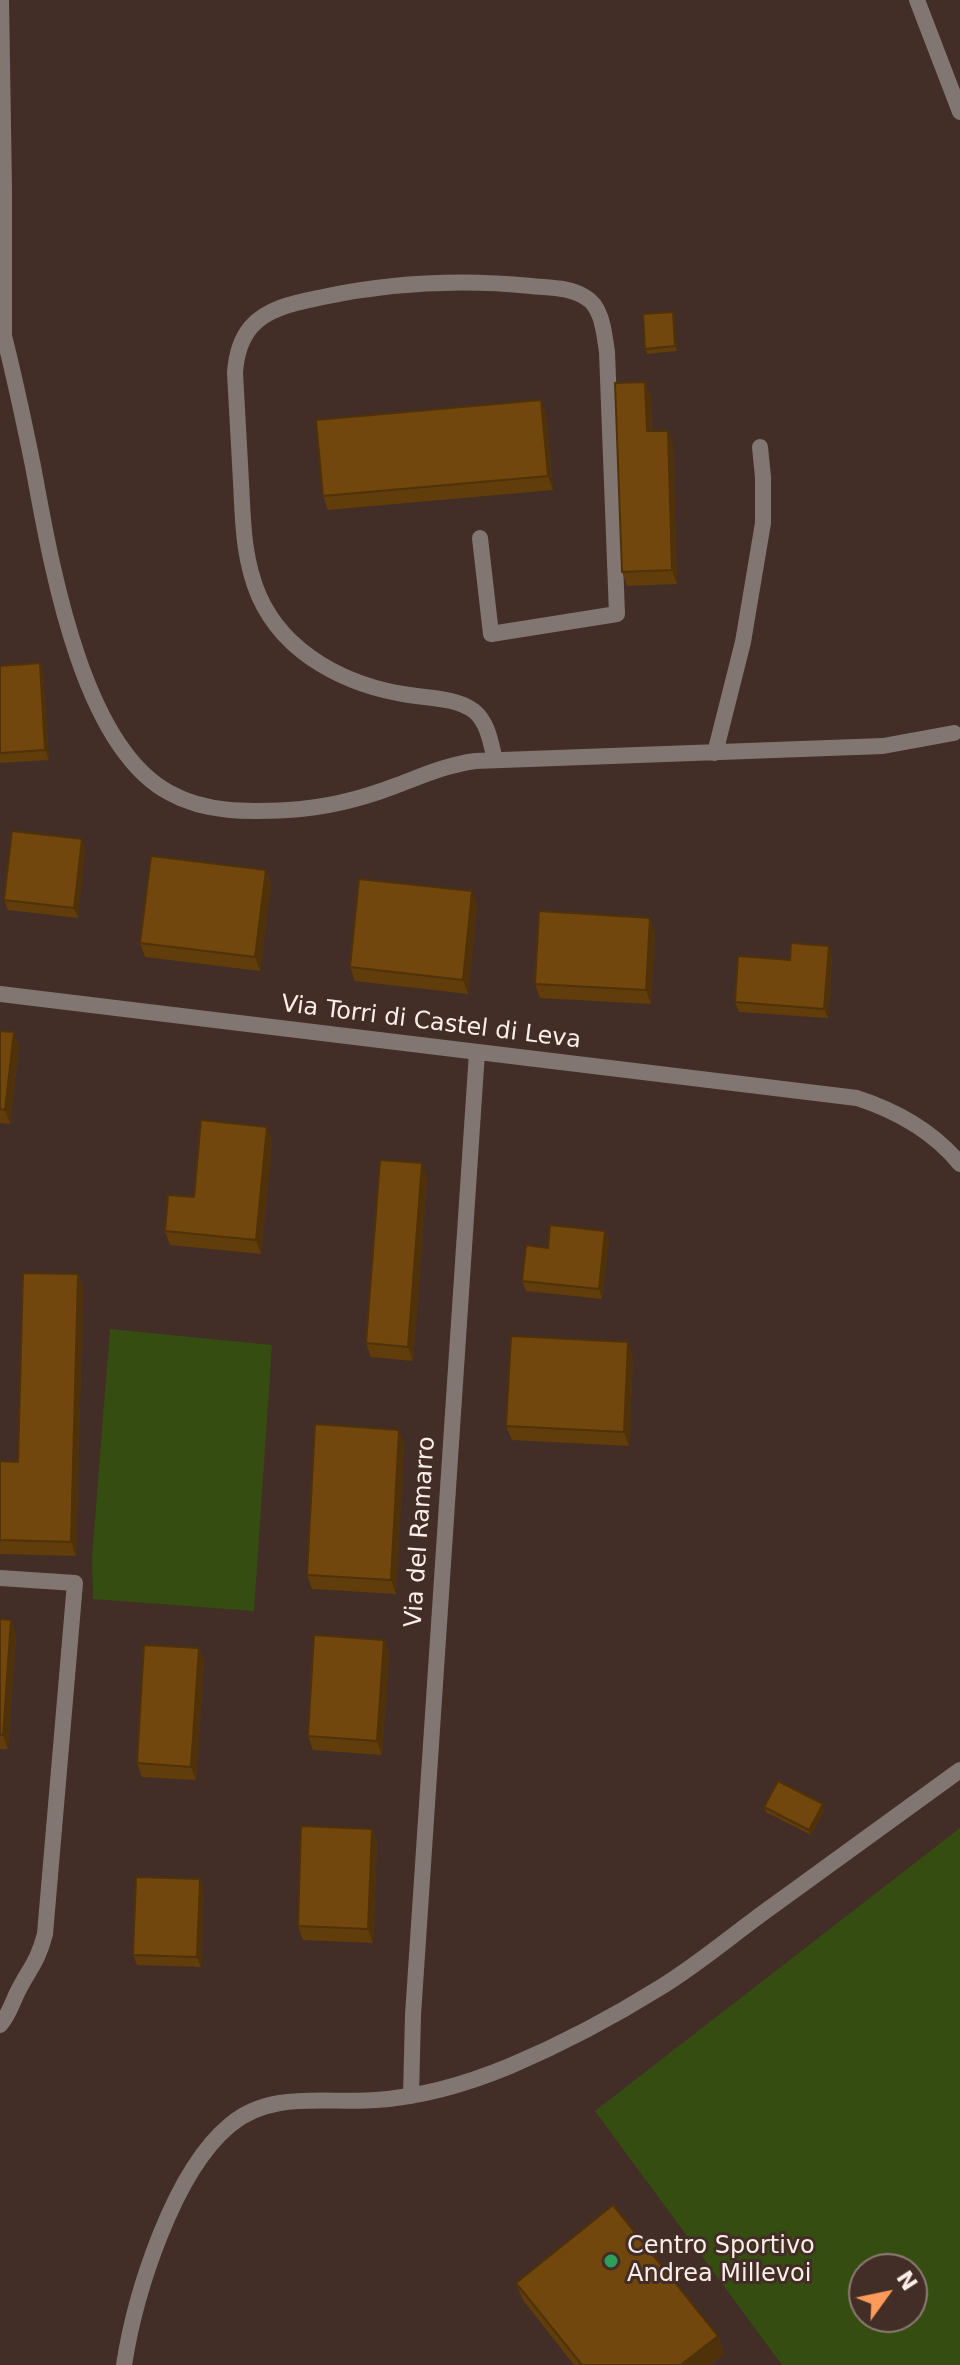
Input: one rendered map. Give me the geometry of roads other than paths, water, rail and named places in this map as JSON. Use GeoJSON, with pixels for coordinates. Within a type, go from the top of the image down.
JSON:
{"type":"FeatureCollection","features":[{"type":"Feature","properties":{"kind":"street"},"geometry":{"type":"LineString","coordinates":[[1,0],[4,189],[2,336],[14,377],[44,530],[73,641],[93,698],[127,755],[167,792],[191,803],[216,809],[287,810],[351,799],[457,763],[883,746],[954,733]]}},
{"type":"Feature","properties":{"kind":"street"},"geometry":{"type":"LineString","coordinates":[[917,0],[960,112]]}},
{"type":"Feature","properties":{"kind":"street"},"geometry":{"type":"LineString","coordinates":[[480,538],[491,634],[617,614],[607,352],[600,317],[588,298],[566,289],[490,282],[396,285],[297,302],[264,317],[250,328],[236,356],[235,373],[243,527],[247,560],[275,624],[310,659],[345,675],[387,691],[449,701],[474,711],[487,733],[495,760]]}},
{"type":"Feature","properties":{"kind":"street"},"geometry":{"type":"LineString","coordinates":[[715,753],[743,642],[763,523],[760,447]]}},
{"type":"Feature","properties":{"kind":"street","name":"Via Torri di Castel di Leva"},"geometry":{"type":"LineString","coordinates":[[0,994],[857,1098],[886,1108],[921,1127],[960,1164]]}},
{"type":"Feature","properties":{"kind":"street","name":"Via del Ramarro"},"geometry":{"type":"LineString","coordinates":[[411,2096],[413,2015],[477,1052]]}},
{"type":"Feature","properties":{"kind":"street"},"geometry":{"type":"LineString","coordinates":[[0,1578],[75,1583],[45,1934],[38,1959],[0,2025]]}},
{"type":"Feature","properties":{"kind":"street"},"geometry":{"type":"LineString","coordinates":[[124,2365],[140,2294],[159,2239],[204,2151],[228,2126],[257,2108],[272,2104],[411,2096],[507,2068],[543,2052],[663,1986],[960,1770]]}},
{"type":"Feature","properties":{"kind":"place","name":"Centro Sportivo Andrea Millevoi"},"geometry":{"type":"Point","coordinates":[611,2261]}}]}
